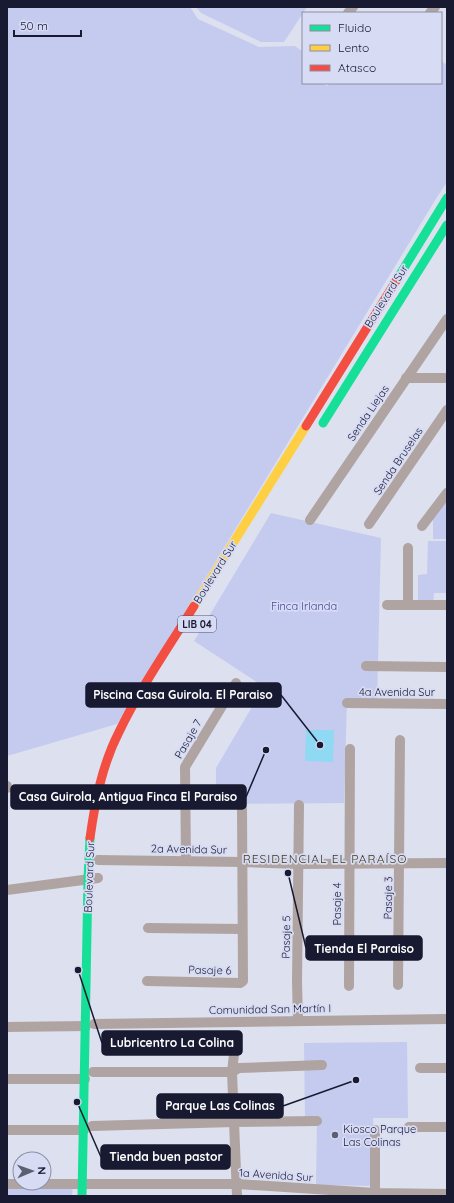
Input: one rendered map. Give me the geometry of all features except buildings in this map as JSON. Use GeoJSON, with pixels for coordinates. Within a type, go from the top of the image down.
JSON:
{"type":"FeatureCollection","features":[{"type":"Feature","properties":{"kind":"highway","name":"Boulevard Sur"},"geometry":{"type":"LineString","coordinates":[[91,1196],[87,1184],[90,1025],[88,879],[90,839],[98,791],[110,753],[124,720],[447,198]]}},
{"type":"Feature","properties":{"kind":"highway","name":"Boulevard Sur"},"geometry":{"type":"LineString","coordinates":[[317,432],[447,225]]}},
{"type":"Feature","properties":{"kind":"highway","name":"Boulevard Sur"},"geometry":{"type":"LineString","coordinates":[[98,882],[99,856]]}},
{"type":"Feature","properties":{"kind":"highway","name":"Boulevard Sur"},"geometry":{"type":"LineString","coordinates":[[90,1025],[95,970]]}},
{"type":"Feature","properties":{"kind":"highway","name":"Boulevard Sur"},"geometry":{"type":"LineString","coordinates":[[82,1196],[87,1184]]}},
{"type":"Feature","properties":{"kind":"street","name":"Senda Liejas"},"geometry":{"type":"LineString","coordinates":[[310,520],[447,319]]}},
{"type":"Feature","properties":{"kind":"street"},"geometry":{"type":"LineString","coordinates":[[406,378],[447,378]]}},
{"type":"Feature","properties":{"kind":"street","name":"Senda Bruselas"},"geometry":{"type":"LineString","coordinates":[[369,524],[447,410]]}},
{"type":"Feature","properties":{"kind":"street"},"geometry":{"type":"LineString","coordinates":[[422,526],[447,493]]}},
{"type":"Feature","properties":{"kind":"street"},"geometry":{"type":"LineString","coordinates":[[408,548],[408,605]]}},
{"type":"Feature","properties":{"kind":"street"},"geometry":{"type":"LineString","coordinates":[[387,605],[447,605]]}},
{"type":"Feature","properties":{"kind":"street"},"geometry":{"type":"LineString","coordinates":[[366,666],[447,667]]}},
{"type":"Feature","properties":{"kind":"street","name":"Pasaje 7"},"geometry":{"type":"LineString","coordinates":[[186,861],[185,767],[236,683]]}},
{"type":"Feature","properties":{"kind":"street","name":"4a Avenida Sur"},"geometry":{"type":"LineString","coordinates":[[347,703],[447,704]]}},
{"type":"Feature","properties":{"kind":"street","name":"Pasaje 3"},"geometry":{"type":"LineString","coordinates":[[398,985],[400,740]]}},
{"type":"Feature","properties":{"kind":"street","name":"Pasaje 4"},"geometry":{"type":"LineString","coordinates":[[349,986],[350,749]]}},
{"type":"Feature","properties":{"kind":"street","name":"Pasaje 5"},"geometry":{"type":"LineString","coordinates":[[298,1021],[299,805]]}},
{"type":"Feature","properties":{"kind":"street","name":"Pasaje 6"},"geometry":{"type":"LineString","coordinates":[[148,981],[242,982],[242,808]]}},
{"type":"Feature","properties":{"kind":"street","name":"2a Avenida Sur"},"geometry":{"type":"LineString","coordinates":[[99,856],[186,861],[299,864],[447,863]]}},
{"type":"Feature","properties":{"kind":"street"},"geometry":{"type":"LineString","coordinates":[[7,890],[88,879],[98,882]]}},
{"type":"Feature","properties":{"kind":"street"},"geometry":{"type":"LineString","coordinates":[[148,928],[242,929]]}},
{"type":"Feature","properties":{"kind":"street","name":"Comunidad San Martín I"},"geometry":{"type":"LineString","coordinates":[[7,1027],[447,1019]]}},
{"type":"Feature","properties":{"kind":"street"},"geometry":{"type":"LineString","coordinates":[[235,1046],[232,1072],[237,1196]]}},
{"type":"Feature","properties":{"kind":"street"},"geometry":{"type":"LineString","coordinates":[[7,1079],[89,1075],[232,1072],[239,1068],[322,1065]]}},
{"type":"Feature","properties":{"kind":"street"},"geometry":{"type":"LineString","coordinates":[[420,1068],[447,1068]]}},
{"type":"Feature","properties":{"kind":"street"},"geometry":{"type":"LineString","coordinates":[[7,1130],[234,1122],[317,1121]]}},
{"type":"Feature","properties":{"kind":"street"},"geometry":{"type":"LineString","coordinates":[[409,1127],[447,1127]]}},
{"type":"Feature","properties":{"kind":"street"},"geometry":{"type":"LineString","coordinates":[[375,1130],[378,1194]]}},
{"type":"Feature","properties":{"kind":"street","name":"1a Avenida Sur"},"geometry":{"type":"LineString","coordinates":[[7,1184],[237,1184],[378,1194],[447,1194]]}},
{"type":"Feature","properties":{"kind":"green space"},"geometry":{"type":"Polygon","coordinates":[[[7,7],[190,7],[198,19],[259,47],[295,46],[302,51],[302,84],[324,84],[327,86],[329,84],[442,84],[442,62],[447,65],[447,182],[117,724],[7,756],[7,7]]]}},
{"type":"Feature","properties":{"kind":"green space"},"geometry":{"type":"Polygon","coordinates":[[[196,7],[307,7],[304,12],[302,12],[302,15],[284,42],[261,42],[201,13],[196,7]]]}},
{"type":"Feature","properties":{"kind":"green space"},"geometry":{"type":"Polygon","coordinates":[[[447,495],[447,539],[433,539],[433,515],[447,495]]]}},
{"type":"Feature","properties":{"kind":"green space","name":"Finca Irlanda"},"geometry":{"type":"Polygon","coordinates":[[[271,513],[381,538],[377,702],[347,701],[344,803],[216,804],[216,768],[266,683],[263,686],[194,641],[271,513]]]}},
{"type":"Feature","properties":{"kind":"green space"},"geometry":{"type":"Polygon","coordinates":[[[428,541],[447,541],[447,593],[434,593],[433,604],[418,603],[418,575],[427,574],[428,541]]]}},
{"type":"Feature","properties":{"kind":"green space"},"geometry":{"type":"Polygon","coordinates":[[[407,1042],[408,1118],[373,1118],[377,1186],[316,1185],[317,1121],[305,1121],[304,1043],[407,1042]]]}},
{"type":"Feature","properties":{"kind":"green space"},"geometry":{"type":"Polygon","coordinates":[[[7,1184],[12,1184],[12,1191],[52,1191],[52,1184],[73,1184],[72,1196],[7,1196],[7,1184]]]}},
{"type":"Feature","properties":{"kind":"shaded area"},"geometry":{"type":"Polygon","coordinates":[[[306,730],[334,730],[333,762],[305,761],[306,730]]]}},
{"type":"Feature","properties":{"kind":"traffic: fast"},"geometry":{"type":"LineString","coordinates":[[396,281],[447,198]]}},
{"type":"Feature","properties":{"kind":"traffic: fast"},"geometry":{"type":"LineString","coordinates":[[323,423],[447,225]]}},
{"type":"Feature","properties":{"kind":"traffic: fast"},"geometry":{"type":"LineString","coordinates":[[82,1196],[90,838]]}},
{"type":"Feature","properties":{"kind":"traffic: slow"},"geometry":{"type":"LineString","coordinates":[[194,606],[306,426]]}},
{"type":"Feature","properties":{"kind":"traffic: jam"},"geometry":{"type":"LineString","coordinates":[[306,426],[396,281]]}},
{"type":"Feature","properties":{"kind":"traffic: jam"},"geometry":{"type":"LineString","coordinates":[[90,838],[100,784],[113,745],[136,700],[194,606]]}},
{"type":"Feature","properties":{"kind":"place","name":"Piscina Casa Guirola. El Paraiso"},"geometry":{"type":"Point","coordinates":[320,745]}},
{"type":"Feature","properties":{"kind":"place","name":"Casa Guirola, Antigua Finca El Paraiso"},"geometry":{"type":"Point","coordinates":[266,750]}},
{"type":"Feature","properties":{"kind":"place","name":"Tienda El Paraiso"},"geometry":{"type":"Point","coordinates":[288,873]}},
{"type":"Feature","properties":{"kind":"place","name":"Lubricentro La Colina"},"geometry":{"type":"Point","coordinates":[78,970]}},
{"type":"Feature","properties":{"kind":"place","name":"Parque Las Colinas"},"geometry":{"type":"Point","coordinates":[356,1080]}},
{"type":"Feature","properties":{"kind":"place","name":"Tienda buen pastor"},"geometry":{"type":"Point","coordinates":[77,1102]}},
{"type":"Feature","properties":{"kind":"place","name":"Kiosco Parque Las Colinas"},"geometry":{"type":"Point","coordinates":[335,1135]}},
{"type":"Feature","properties":{"kind":"district","name":"RESIDENCIAL EL PARAÍSO"},"geometry":{"type":"Point","coordinates":[325,859]}}]}
